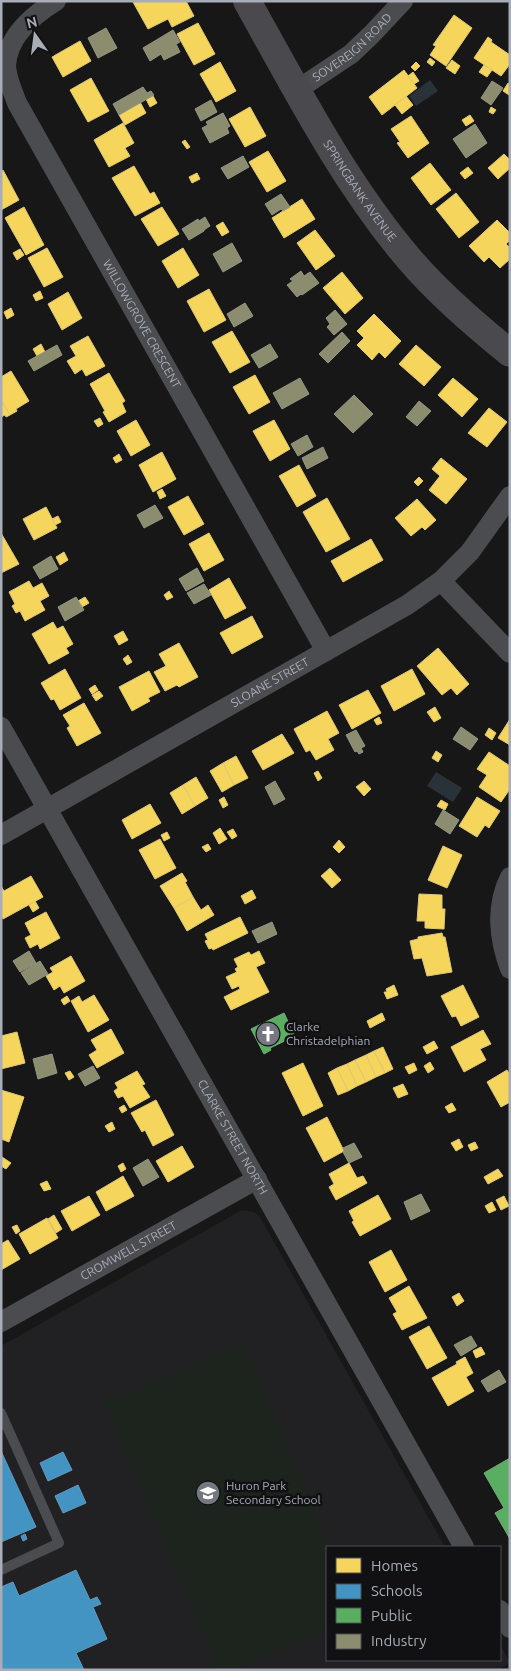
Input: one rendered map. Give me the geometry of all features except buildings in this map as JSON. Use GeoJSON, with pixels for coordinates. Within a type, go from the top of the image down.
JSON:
{"type":"FeatureCollection","features":[{"type":"Feature","properties":{"kind":"main road","name":"SPRINGBANK AVENUE"},"geometry":{"type":"LineString","coordinates":[[247,1],[354,186],[378,221],[405,254],[470,321],[510,353]]}},
{"type":"Feature","properties":{"kind":"street","name":"WILLOWGROVE CRESCENT"},"geometry":{"type":"LineString","coordinates":[[56,1],[38,12],[20,31],[11,46],[6,65],[17,103],[326,651]]}},
{"type":"Feature","properties":{"kind":"street","name":"SOVEREIGN ROAD"},"geometry":{"type":"LineString","coordinates":[[297,90],[351,54],[403,1]]}},
{"type":"Feature","properties":{"kind":"street","name":"SLOANE STREET"},"geometry":{"type":"LineString","coordinates":[[1,835],[407,605],[441,581],[470,552],[510,496]]}},
{"type":"Feature","properties":{"kind":"street"},"geometry":{"type":"LineString","coordinates":[[441,581],[510,652]]}},
{"type":"Feature","properties":{"kind":"street","name":"CLARKE STREET NORTH"},"geometry":{"type":"LineString","coordinates":[[1,728],[463,1546]]}},
{"type":"Feature","properties":{"kind":"street"},"geometry":{"type":"LineString","coordinates":[[510,878],[503,893],[500,921],[510,969]]}},
{"type":"Feature","properties":{"kind":"street","name":"CROMWELL STREET"},"geometry":{"type":"LineString","coordinates":[[1,1322],[257,1179]]}},
{"type":"Feature","properties":{"kind":"street"},"geometry":{"type":"LineString","coordinates":[[501,1612],[510,1628]]}},
{"type":"Feature","properties":{"kind":"lane"},"geometry":{"type":"LineString","coordinates":[[1,1413],[59,1543],[1,1570]]}},
{"type":"Feature","properties":{"kind":"shaded area"},"geometry":{"type":"Polygon","coordinates":[[[430,80],[438,91],[416,106],[409,96],[430,80]]]}},
{"type":"Feature","properties":{"kind":"shaded area"},"geometry":{"type":"Polygon","coordinates":[[[436,772],[462,788],[453,802],[427,786],[436,772]]]}},
{"type":"Feature","properties":{"kind":"shaded area","name":"Huron Park Secondary School"},"geometry":{"type":"Polygon","coordinates":[[[242,1210],[254,1212],[260,1217],[444,1546],[326,1546],[326,1661],[501,1661],[501,1646],[510,1663],[497,1670],[1,1670],[1,1346],[242,1210]]]}},
{"type":"Feature","properties":{"kind":"shaded area"},"geometry":{"type":"Polygon","coordinates":[[[244,1343],[331,1546],[326,1546],[326,1630],[234,1670],[218,1670],[104,1403],[244,1343]]]}},
{"type":"Feature","properties":{"kind":"place","name":"Clarke Christadelphian"},"geometry":{"type":"Point","coordinates":[268,1034]}},
{"type":"Feature","properties":{"kind":"place","name":"Huron Park Secondary School"},"geometry":{"type":"Point","coordinates":[208,1493]}}]}
